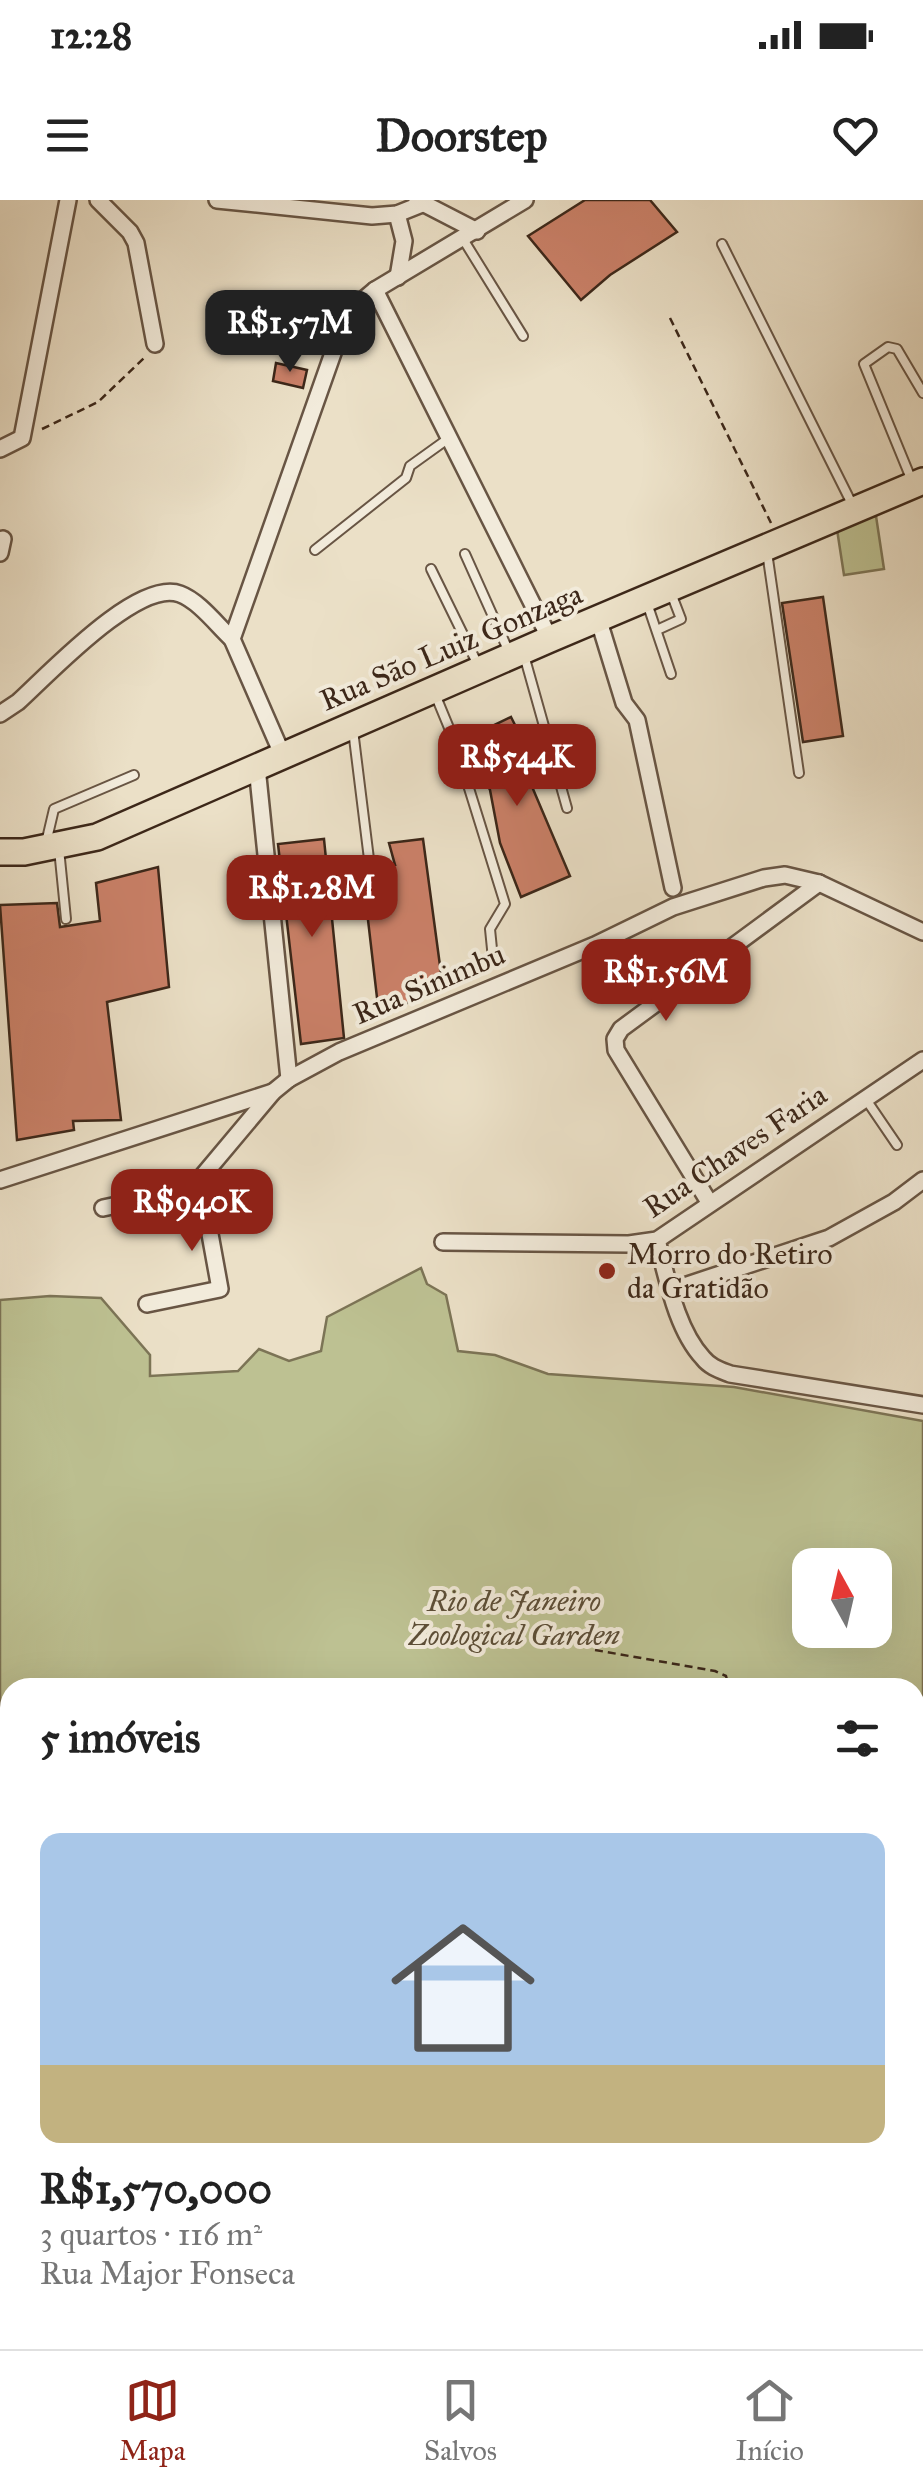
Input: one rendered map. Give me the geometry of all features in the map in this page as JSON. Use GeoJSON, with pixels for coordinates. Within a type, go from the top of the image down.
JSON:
{"type":"FeatureCollection","features":[{"type":"Feature","properties":{"kind":"main road","name":"Rua São Luiz Gonzaga"},"geometry":{"type":"LineString","coordinates":[[0,852],[96,837],[919,483]]}},
{"type":"Feature","properties":{"kind":"street"},"geometry":{"type":"LineString","coordinates":[[0,449],[22,438],[68,200]]}},
{"type":"Feature","properties":{"kind":"street"},"geometry":{"type":"LineString","coordinates":[[98,200],[136,243],[154,344]]}},
{"type":"Feature","properties":{"kind":"street"},"geometry":{"type":"LineString","coordinates":[[217,200],[372,216],[397,214],[419,202],[470,235]]}},
{"type":"Feature","properties":{"kind":"street"},"geometry":{"type":"LineString","coordinates":[[232,640],[344,322],[375,290],[524,200]]}},
{"type":"Feature","properties":{"kind":"street"},"geometry":{"type":"LineString","coordinates":[[397,214],[404,241],[398,277]]}},
{"type":"Feature","properties":{"kind":"street"},"geometry":{"type":"LineString","coordinates":[[375,290],[550,639]]}},
{"type":"Feature","properties":{"kind":"street"},"geometry":{"type":"LineString","coordinates":[[0,714],[126,606],[163,592],[176,592],[188,598],[232,640],[284,756]]}},
{"type":"Feature","properties":{"kind":"street"},"geometry":{"type":"LineString","coordinates":[[598,618],[624,703],[638,720],[673,888]]}},
{"type":"Feature","properties":{"kind":"street"},"geometry":{"type":"LineString","coordinates":[[257,767],[289,1079]]}},
{"type":"Feature","properties":{"kind":"street","name":"Rua Sinimbu"},"geometry":{"type":"LineString","coordinates":[[104,1208],[169,1194],[200,1179],[274,1092],[289,1079],[339,1052],[673,908],[764,878],[785,875],[819,883],[923,932]]}},
{"type":"Feature","properties":{"kind":"street"},"geometry":{"type":"LineString","coordinates":[[709,1202],[616,1050],[616,1040],[621,1029],[819,883]]}},
{"type":"Feature","properties":{"kind":"street","name":"Rua Chaves Faria"},"geometry":{"type":"LineString","coordinates":[[443,1242],[629,1244],[656,1240],[923,1060]]}},
{"type":"Feature","properties":{"kind":"street"},"geometry":{"type":"LineString","coordinates":[[0,1180],[274,1092]]}},
{"type":"Feature","properties":{"kind":"street"},"geometry":{"type":"LineString","coordinates":[[147,1304],[220,1289],[200,1179]]}},
{"type":"Feature","properties":{"kind":"street"},"geometry":{"type":"LineString","coordinates":[[672,1290],[829,1238],[894,1202],[923,1180]]}},
{"type":"Feature","properties":{"kind":"street"},"geometry":{"type":"LineString","coordinates":[[656,1240],[681,1320],[702,1358],[713,1367],[730,1374],[923,1405]]}},
{"type":"Feature","properties":{"kind":"lane"},"geometry":{"type":"LineString","coordinates":[[470,235],[524,336]]}},
{"type":"Feature","properties":{"kind":"lane"},"geometry":{"type":"LineString","coordinates":[[722,244],[856,510]]}},
{"type":"Feature","properties":{"kind":"lane"},"geometry":{"type":"LineString","coordinates":[[919,483],[864,364],[866,360],[888,347],[897,349],[923,393]]}},
{"type":"Feature","properties":{"kind":"lane"},"geometry":{"type":"LineString","coordinates":[[315,550],[406,478],[410,466],[449,438]]}},
{"type":"Feature","properties":{"kind":"lane"},"geometry":{"type":"LineString","coordinates":[[773,545],[776,599],[799,773]]}},
{"type":"Feature","properties":{"kind":"lane"},"geometry":{"type":"LineString","coordinates":[[465,554],[517,653],[567,808]]}},
{"type":"Feature","properties":{"kind":"lane"},"geometry":{"type":"LineString","coordinates":[[432,569],[480,670]]}},
{"type":"Feature","properties":{"kind":"lane"},"geometry":{"type":"LineString","coordinates":[[658,593],[657,630],[671,674]]}},
{"type":"Feature","properties":{"kind":"lane"},"geometry":{"type":"LineString","coordinates":[[657,630],[682,619],[658,593]]}},
{"type":"Feature","properties":{"kind":"lane"},"geometry":{"type":"LineString","coordinates":[[433,690],[454,740],[505,904],[490,929],[494,958]]}},
{"type":"Feature","properties":{"kind":"lane"},"geometry":{"type":"LineString","coordinates":[[352,726],[369,860]]}},
{"type":"Feature","properties":{"kind":"lane"},"geometry":{"type":"LineString","coordinates":[[66,920],[51,846],[54,810],[134,775]]}},
{"type":"Feature","properties":{"kind":"lane"},"geometry":{"type":"LineString","coordinates":[[864,1098],[897,1145]]}},
{"type":"Feature","properties":{"kind":"path"},"geometry":{"type":"LineString","coordinates":[[670,318],[773,545]]}},
{"type":"Feature","properties":{"kind":"path"},"geometry":{"type":"LineString","coordinates":[[22,438],[98,402],[136,367],[154,344]]}},
{"type":"Feature","properties":{"kind":"path"},"geometry":{"type":"LineString","coordinates":[[595,1650],[715,1671],[726,1678]]}},
{"type":"Feature","properties":{"kind":"green space"},"geometry":{"type":"Polygon","coordinates":[[[876,516],[884,569],[844,575],[836,523],[876,516]]]}},
{"type":"Feature","properties":{"kind":"green space","name":"Rio de Janeiro Zoological Garden"},"geometry":{"type":"Polygon","coordinates":[[[421,1268],[427,1284],[446,1295],[458,1351],[495,1355],[548,1374],[734,1387],[923,1421],[923,1678],[0,1678],[0,1300],[50,1296],[101,1298],[150,1355],[150,1376],[238,1371],[259,1349],[289,1361],[321,1351],[327,1317],[421,1268]]]}},
{"type":"Feature","properties":{"kind":"building"},"geometry":{"type":"Polygon","coordinates":[[[585,200],[650,200],[677,232],[610,275],[581,300],[528,236],[585,200]]]}},
{"type":"Feature","properties":{"kind":"building"},"geometry":{"type":"Polygon","coordinates":[[[276,363],[307,370],[303,388],[273,381],[276,363]]]}},
{"type":"Feature","properties":{"kind":"building"},"geometry":{"type":"Polygon","coordinates":[[[823,597],[843,736],[803,742],[782,603],[823,597]]]}},
{"type":"Feature","properties":{"kind":"building"},"geometry":{"type":"Polygon","coordinates":[[[511,717],[525,745],[516,749],[570,876],[521,897],[500,843],[490,790],[463,740],[511,717]]]}},
{"type":"Feature","properties":{"kind":"building"},"geometry":{"type":"Polygon","coordinates":[[[324,839],[344,1038],[301,1044],[278,844],[324,839]]]}},
{"type":"Feature","properties":{"kind":"building"},"geometry":{"type":"Polygon","coordinates":[[[423,839],[443,988],[379,1015],[362,868],[395,865],[389,843],[423,839]]]}},
{"type":"Feature","properties":{"kind":"building"},"geometry":{"type":"Polygon","coordinates":[[[158,867],[169,987],[107,1002],[121,1120],[73,1121],[74,1130],[17,1140],[0,905],[57,903],[60,927],[100,921],[96,883],[158,867]]]}},
{"type":"Feature","properties":{"kind":"place","name":"Morro do Retiro da Gratidão"},"geometry":{"type":"Point","coordinates":[607,1271]}}]}
